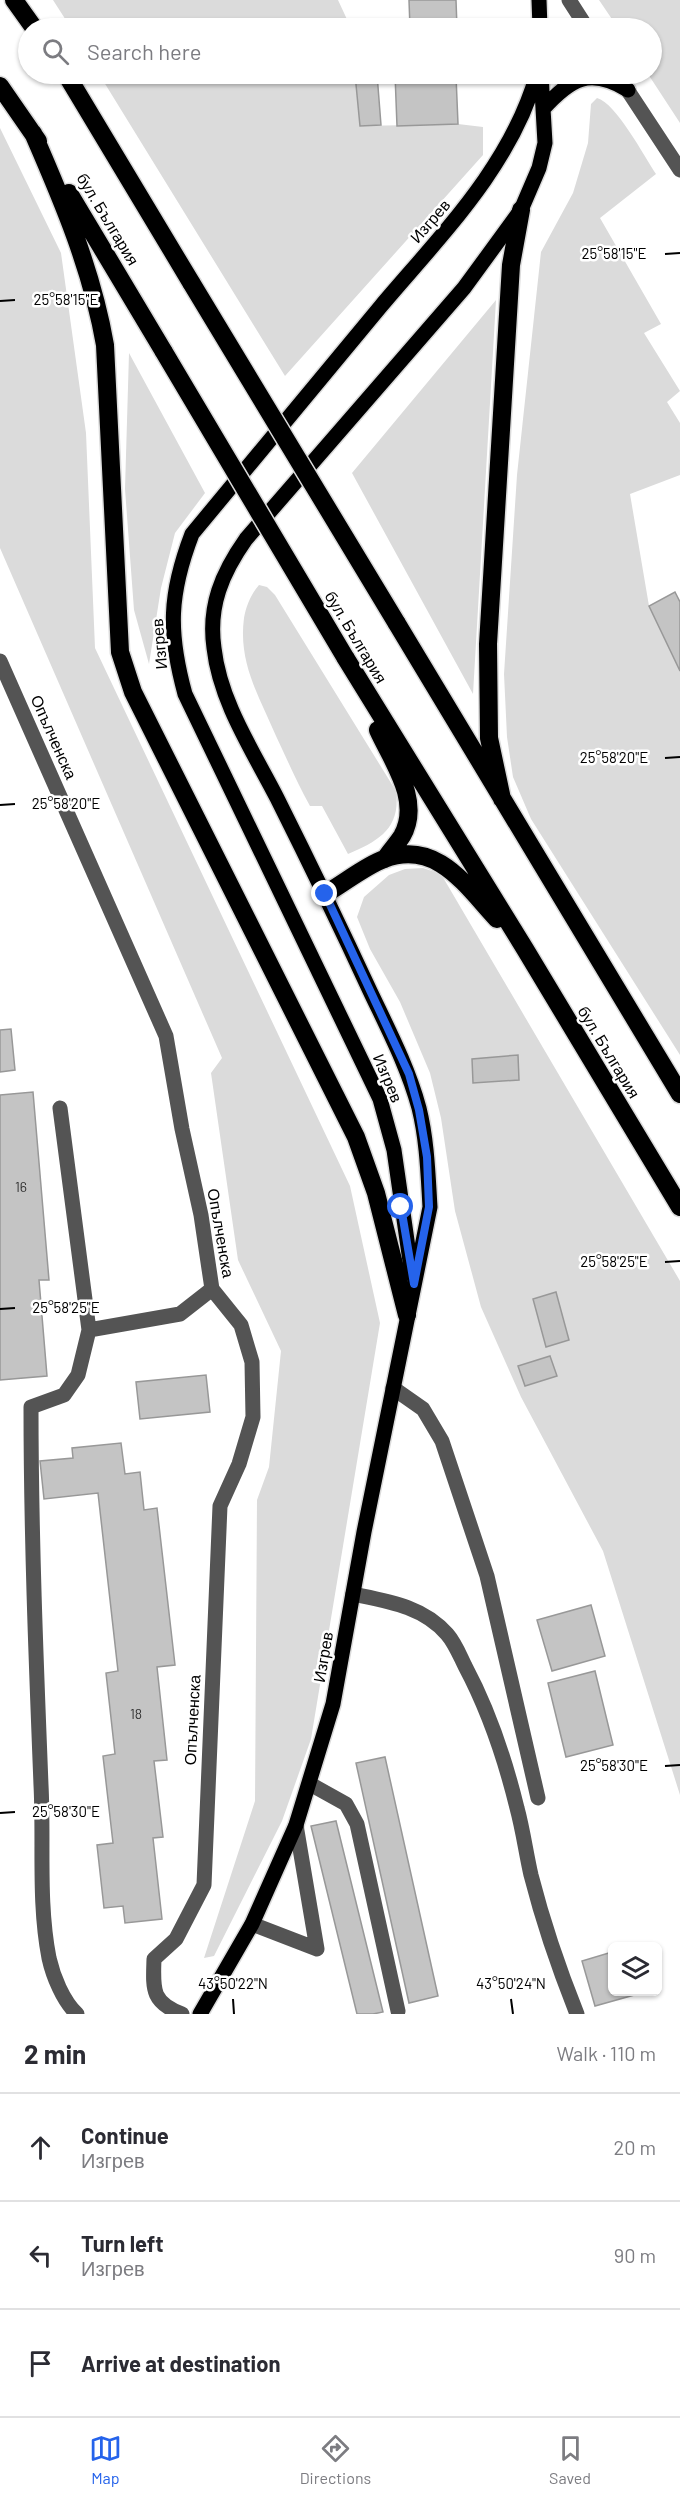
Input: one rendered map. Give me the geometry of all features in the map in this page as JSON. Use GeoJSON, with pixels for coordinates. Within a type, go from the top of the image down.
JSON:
{"type":"FeatureCollection","features":[{"type":"Feature","properties":{"kind":"highway"},"geometry":{"type":"LineString","coordinates":[[14,0],[27,18]]}},
{"type":"Feature","properties":{"kind":"highway"},"geometry":{"type":"LineString","coordinates":[[72,84],[680,1094]]}},
{"type":"Feature","properties":{"kind":"highway","name":"бул. България"},"geometry":{"type":"LineString","coordinates":[[0,86],[33,133],[345,657],[525,949],[680,1207]]}},
{"type":"Feature","properties":{"kind":"highway"},"geometry":{"type":"LineString","coordinates":[[33,133],[85,260],[105,345],[120,652],[133,692],[356,1137],[376,1193],[407,1315]]}},
{"type":"Feature","properties":{"kind":"highway"},"geometry":{"type":"LineString","coordinates":[[502,799],[489,738],[488,644],[511,265],[521,210]]}},
{"type":"Feature","properties":{"kind":"highway"},"geometry":{"type":"LineString","coordinates":[[325,894],[385,858],[402,835],[408,819],[406,787],[345,657]]}},
{"type":"Feature","properties":{"kind":"highway"},"geometry":{"type":"LineString","coordinates":[[385,858],[417,854],[434,858],[445,865],[525,949]]}},
{"type":"Feature","properties":{"kind":"main road"},"geometry":{"type":"LineString","coordinates":[[539,0],[540,18]]}},
{"type":"Feature","properties":{"kind":"main road","name":"Изгрев"},"geometry":{"type":"LineString","coordinates":[[414,1284],[394,1150],[380,1099],[184,694],[175,658],[174,595],[179,568],[192,534],[469,203],[518,127],[536,84]]}},
{"type":"Feature","properties":{"kind":"main road","name":"Изгрев"},"geometry":{"type":"LineString","coordinates":[[200,2014],[252,1924],[296,1825],[333,1704],[429,1207],[427,1157],[419,1110],[409,1074],[325,894],[235,716],[218,675],[212,622],[216,594],[230,562],[246,539],[465,288],[521,210],[539,168],[545,143],[540,84]]}},
{"type":"Feature","properties":{"kind":"main road"},"geometry":{"type":"LineString","coordinates":[[543,109],[562,90],[572,84]]}},
{"type":"Feature","properties":{"kind":"main road"},"geometry":{"type":"LineString","coordinates":[[618,84],[628,90]]}},
{"type":"Feature","properties":{"kind":"street"},"geometry":{"type":"LineString","coordinates":[[569,0],[581,18]]}},
{"type":"Feature","properties":{"kind":"street"},"geometry":{"type":"LineString","coordinates":[[624,84],[680,170]]}},
{"type":"Feature","properties":{"kind":"street","name":"Опълченска"},"geometry":{"type":"LineString","coordinates":[[0,661],[166,1036],[182,1129],[201,1215],[212,1289],[241,1325],[252,1362],[253,1418],[239,1464],[220,1506],[204,1885],[176,1939],[154,1959],[153,1988],[165,2007],[182,2014]]}},
{"type":"Feature","properties":{"kind":"street"},"geometry":{"type":"LineString","coordinates":[[60,1108],[89,1329],[78,1375],[64,1395],[31,1407],[32,1518],[43,1824],[42,1896],[50,1959],[57,1981],[77,2014]]}},
{"type":"Feature","properties":{"kind":"street"},"geometry":{"type":"LineString","coordinates":[[89,1329],[180,1314],[212,1289]]}},
{"type":"Feature","properties":{"kind":"street"},"geometry":{"type":"LineString","coordinates":[[393,1388],[423,1409],[442,1440],[487,1576],[538,1798]]}},
{"type":"Feature","properties":{"kind":"street"},"geometry":{"type":"LineString","coordinates":[[353,1594],[394,1602],[432,1620],[448,1635],[477,1688],[494,1728],[517,1808],[531,1874],[577,2014]]}},
{"type":"Feature","properties":{"kind":"street"},"geometry":{"type":"LineString","coordinates":[[310,1784],[346,1804],[357,1824],[399,2011]]}},
{"type":"Feature","properties":{"kind":"street"},"geometry":{"type":"LineString","coordinates":[[252,1924],[317,1949],[296,1825]]}},
{"type":"Feature","properties":{"kind":"shaded area"},"geometry":{"type":"Polygon","coordinates":[[[53,0],[338,0],[346,18],[65,18],[53,0]]]}},
{"type":"Feature","properties":{"kind":"shaded area"},"geometry":{"type":"Polygon","coordinates":[[[599,0],[680,0],[680,123],[655,84],[662,84],[662,18],[611,18],[599,0]]]}},
{"type":"Feature","properties":{"kind":"shaded area"},"geometry":{"type":"Polygon","coordinates":[[[105,84],[356,84],[361,126],[458,124],[483,127],[483,155],[285,376],[105,84]]]}},
{"type":"Feature","properties":{"kind":"shaded area"},"geometry":{"type":"Polygon","coordinates":[[[597,98],[613,109],[621,119],[656,174],[600,218],[661,324],[644,333],[680,391],[667,402],[680,423],[680,475],[630,494],[649,606],[680,671],[680,1055],[531,819],[513,777],[507,737],[504,674],[517,475],[541,252],[573,193],[588,143],[591,104],[597,98]]]}},
{"type":"Feature","properties":{"kind":"shaded area"},"geometry":{"type":"Polygon","coordinates":[[[0,128],[61,253],[86,433],[95,648],[350,1186],[380,1323],[311,1739],[282,1821],[214,1956],[204,1958],[255,1801],[257,1500],[269,1467],[281,1351],[238,1260],[211,1073],[222,1058],[0,548],[0,128]]]}},
{"type":"Feature","properties":{"kind":"shaded area"},"geometry":{"type":"Polygon","coordinates":[[[496,300],[473,694],[352,473],[496,300]]]}},
{"type":"Feature","properties":{"kind":"shaded area"},"geometry":{"type":"Polygon","coordinates":[[[129,353],[205,493],[175,533],[161,588],[149,664],[134,610],[125,489],[129,353]]]}},
{"type":"Feature","properties":{"kind":"shaded area"},"geometry":{"type":"Polygon","coordinates":[[[259,585],[267,587],[275,595],[396,791],[395,815],[386,832],[369,844],[348,854],[322,806],[310,806],[251,679],[244,650],[244,618],[249,600],[259,585]]]}},
{"type":"Feature","properties":{"kind":"shaded area"},"geometry":{"type":"Polygon","coordinates":[[[423,868],[441,874],[680,1281],[680,1795],[603,1551],[521,1397],[481,1307],[455,1211],[441,1118],[430,1073],[400,1002],[370,949],[357,917],[364,897],[389,875],[405,869],[423,868]]]}},
{"type":"Feature","properties":{"kind":"building"},"geometry":{"type":"Polygon","coordinates":[[[409,0],[456,0],[457,18],[410,18],[409,0]]]}},
{"type":"Feature","properties":{"kind":"building"},"geometry":{"type":"Polygon","coordinates":[[[356,84],[378,84],[381,125],[360,126],[356,84]]]}},
{"type":"Feature","properties":{"kind":"building"},"geometry":{"type":"Polygon","coordinates":[[[395,84],[456,84],[458,124],[397,126],[395,84]]]}},
{"type":"Feature","properties":{"kind":"building"},"geometry":{"type":"Polygon","coordinates":[[[675,592],[680,602],[680,671],[649,606],[675,592]]]}},
{"type":"Feature","properties":{"kind":"building"},"geometry":{"type":"Polygon","coordinates":[[[11,1029],[15,1070],[0,1072],[0,1030],[11,1029]]]}},
{"type":"Feature","properties":{"kind":"building"},"geometry":{"type":"Polygon","coordinates":[[[518,1055],[519,1080],[473,1083],[472,1059],[518,1055]]]}},
{"type":"Feature","properties":{"kind":"building"},"geometry":{"type":"Polygon","coordinates":[[[33,1092],[49,1280],[39,1280],[47,1376],[0,1380],[0,1095],[33,1092]]]}},
{"type":"Feature","properties":{"kind":"building"},"geometry":{"type":"Polygon","coordinates":[[[556,1292],[569,1340],[546,1347],[533,1299],[556,1292]]]}},
{"type":"Feature","properties":{"kind":"building"},"geometry":{"type":"Polygon","coordinates":[[[550,1356],[557,1376],[525,1386],[518,1366],[550,1356]]]}},
{"type":"Feature","properties":{"kind":"building"},"geometry":{"type":"Polygon","coordinates":[[[206,1375],[210,1412],[140,1419],[136,1382],[206,1375]]]}},
{"type":"Feature","properties":{"kind":"building"},"geometry":{"type":"Polygon","coordinates":[[[121,1443],[125,1474],[140,1472],[144,1510],[157,1508],[175,1665],[157,1667],[167,1760],[154,1761],[163,1837],[153,1838],[162,1919],[125,1923],[123,1906],[104,1908],[97,1845],[113,1843],[103,1756],[115,1754],[106,1673],[118,1671],[98,1493],[44,1499],[40,1461],[73,1458],[72,1448],[121,1443]]]}},
{"type":"Feature","properties":{"kind":"building"},"geometry":{"type":"Polygon","coordinates":[[[591,1605],[605,1656],[552,1671],[537,1620],[591,1605]]]}},
{"type":"Feature","properties":{"kind":"building"},"geometry":{"type":"Polygon","coordinates":[[[595,1671],[613,1745],[566,1757],[548,1683],[595,1671]]]}},
{"type":"Feature","properties":{"kind":"building"},"geometry":{"type":"Polygon","coordinates":[[[385,1757],[438,1996],[409,2003],[356,1763],[385,1757]]]}},
{"type":"Feature","properties":{"kind":"building"},"geometry":{"type":"Polygon","coordinates":[[[336,1821],[383,2012],[357,2014],[311,1826],[336,1821]]]}},
{"type":"Feature","properties":{"kind":"building"},"geometry":{"type":"Polygon","coordinates":[[[608,1953],[608,1996],[631,1996],[595,2006],[582,1961],[608,1953]]]}},
{"type":"Feature","properties":{"kind":"route"},"geometry":{"type":"LineString","coordinates":[[325,894],[409,1074],[419,1110],[427,1157],[429,1207],[414,1284],[401,1207]]}}]}
